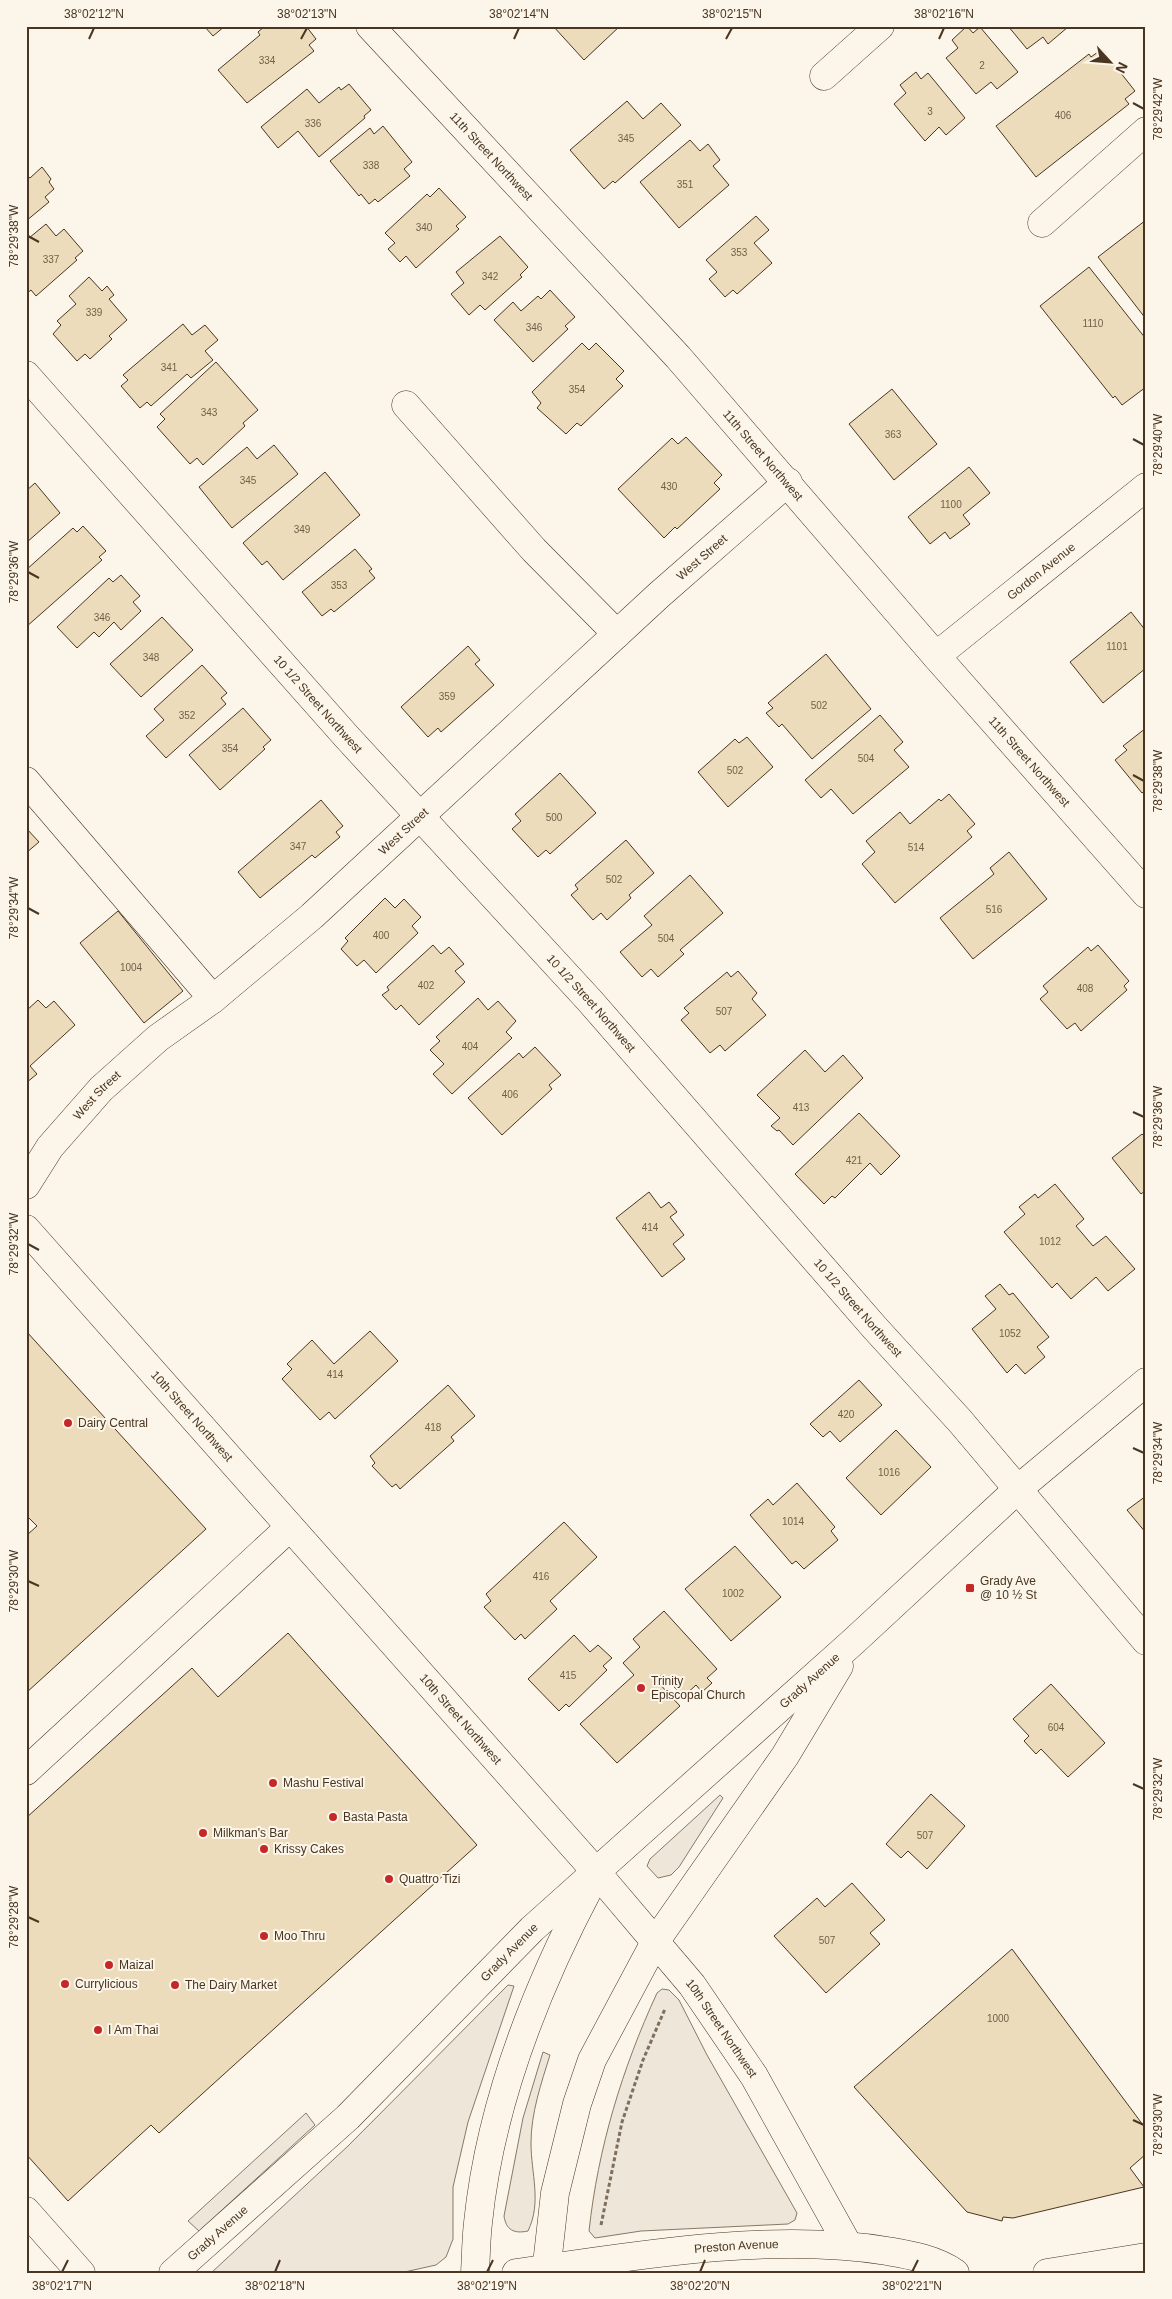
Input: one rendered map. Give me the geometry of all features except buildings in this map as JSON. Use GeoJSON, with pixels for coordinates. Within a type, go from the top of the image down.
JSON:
{"type":"FeatureCollection","features":[{"type":"Feature","properties":{"kind":"main road","name":"11th Street Northwest"},"geometry":{"type":"LineString","coordinates":[[370,26],[678,357],[788,482],[936,656],[1146,894]]}},
{"type":"Feature","properties":{"kind":"main road"},"geometry":{"type":"LineString","coordinates":[[824,76],[880,26]]}},
{"type":"Feature","properties":{"kind":"main road"},"geometry":{"type":"LineString","coordinates":[[1042,223],[1146,130]]}},
{"type":"Feature","properties":{"kind":"main road","name":"10 1/2 Street Northwest"},"geometry":{"type":"LineString","coordinates":[[26,375],[346,736],[590,1001],[1018,1489],[1146,1641]]}},
{"type":"Feature","properties":{"kind":"main road"},"geometry":{"type":"LineString","coordinates":[[406,405],[534,550],[618,634]]}},
{"type":"Feature","properties":{"kind":"main road","name":"West Street"},"geometry":{"type":"LineString","coordinates":[[26,1185],[50,1147],[101,1089],[158,1038],[213,999],[312,916],[618,634],[788,482]]}},
{"type":"Feature","properties":{"kind":"main road","name":"Gordon Avenue"},"geometry":{"type":"LineString","coordinates":[[936,656],[1146,487]]}},
{"type":"Feature","properties":{"kind":"main road"},"geometry":{"type":"LineString","coordinates":[[26,781],[213,999]]}},
{"type":"Feature","properties":{"kind":"main road","name":"10th Street Northwest"},"geometry":{"type":"LineString","coordinates":[[26,1229],[597,1873],[692,1986],[754,2076],[848,2245]]}},
{"type":"Feature","properties":{"kind":"main road","name":"Grady Avenue"},"geometry":{"type":"LineString","coordinates":[[173,2273],[348,2117],[532,1929],[854,1642],[1018,1489],[1146,1382]]}},
{"type":"Feature","properties":{"kind":"main road"},"geometry":{"type":"LineString","coordinates":[[26,1771],[290,1527]]}},
{"type":"Feature","properties":{"kind":"main road","name":"Grady Avenue"},"geometry":{"type":"LineString","coordinates":[[546,2271],[555,2193],[577,2104],[592,2060],[655,1942],[785,1756],[854,1642]]}},
{"type":"Feature","properties":{"kind":"main road"},"geometry":{"type":"LineString","coordinates":[[475,2273],[478,2223],[503,2098],[538,1994],[562,1940],[597,1873]]}},
{"type":"Feature","properties":{"kind":"main road"},"geometry":{"type":"LineString","coordinates":[[26,2211],[81,2273]]}},
{"type":"Feature","properties":{"kind":"main road","name":"Preston Avenue"},"geometry":{"type":"LineString","coordinates":[[516,2273],[546,2271],[663,2253],[761,2245],[848,2245],[914,2256],[945,2266],[955,2273]]}},
{"type":"Feature","properties":{"kind":"main road"},"geometry":{"type":"LineString","coordinates":[[1047,2273],[1146,2257]]}},
{"type":"Feature","properties":{"kind":"path"},"geometry":{"type":"LineString","coordinates":[[601,2228],[622,2122],[643,2060],[668,2001]]}},
{"type":"Feature","properties":{"kind":"shaded area"},"geometry":{"type":"Polygon","coordinates":[[[720,1795],[723,1798],[679,1867],[671,1875],[658,1878],[647,1866],[650,1859],[720,1795]]]}},
{"type":"Feature","properties":{"kind":"shaded area"},"geometry":{"type":"Polygon","coordinates":[[[508,1985],[514,1986],[468,2122],[453,2187],[453,2239],[446,2257],[436,2265],[400,2273],[211,2273],[348,2146],[508,1985]]]}},
{"type":"Feature","properties":{"kind":"shaded area"},"geometry":{"type":"Polygon","coordinates":[[[662,1989],[669,1990],[679,2000],[707,2055],[797,2213],[795,2220],[788,2224],[641,2231],[595,2238],[589,2231],[598,2169],[613,2109],[644,2022],[657,1993],[662,1989]]]}},
{"type":"Feature","properties":{"kind":"shaded area"},"geometry":{"type":"Polygon","coordinates":[[[543,2052],[550,2055],[537,2099],[531,2132],[531,2154],[535,2188],[534,2209],[528,2231],[519,2232],[509,2228],[504,2216],[523,2118],[543,2052]]]}},
{"type":"Feature","properties":{"kind":"shaded area"},"geometry":{"type":"Polygon","coordinates":[[[306,2113],[315,2125],[199,2231],[188,2221],[306,2113]]]}},
{"type":"Feature","properties":{"kind":"place","name":"Dairy Central"},"geometry":{"type":"Point","coordinates":[68,1423]}},
{"type":"Feature","properties":{"kind":"place","name":"Grady Ave @ 10 ½ St"},"geometry":{"type":"Point","coordinates":[970,1588]}},
{"type":"Feature","properties":{"kind":"place","name":"Trinity Episcopal Church"},"geometry":{"type":"Point","coordinates":[641,1688]}},
{"type":"Feature","properties":{"kind":"place","name":"Mashu Festival"},"geometry":{"type":"Point","coordinates":[273,1783]}},
{"type":"Feature","properties":{"kind":"place","name":"Basta Pasta"},"geometry":{"type":"Point","coordinates":[333,1817]}},
{"type":"Feature","properties":{"kind":"place","name":"Milkman's Bar"},"geometry":{"type":"Point","coordinates":[203,1833]}},
{"type":"Feature","properties":{"kind":"place","name":"Krissy Cakes"},"geometry":{"type":"Point","coordinates":[264,1849]}},
{"type":"Feature","properties":{"kind":"place","name":"Quattro Tizi"},"geometry":{"type":"Point","coordinates":[389,1879]}},
{"type":"Feature","properties":{"kind":"place","name":"Moo Thru"},"geometry":{"type":"Point","coordinates":[264,1936]}},
{"type":"Feature","properties":{"kind":"place","name":"Maizal"},"geometry":{"type":"Point","coordinates":[109,1965]}},
{"type":"Feature","properties":{"kind":"place","name":"Currylicious"},"geometry":{"type":"Point","coordinates":[65,1984]}},
{"type":"Feature","properties":{"kind":"place","name":"The Dairy Market"},"geometry":{"type":"Point","coordinates":[175,1985]}},
{"type":"Feature","properties":{"kind":"place","name":"I Am Thai"},"geometry":{"type":"Point","coordinates":[98,2030]}}]}
